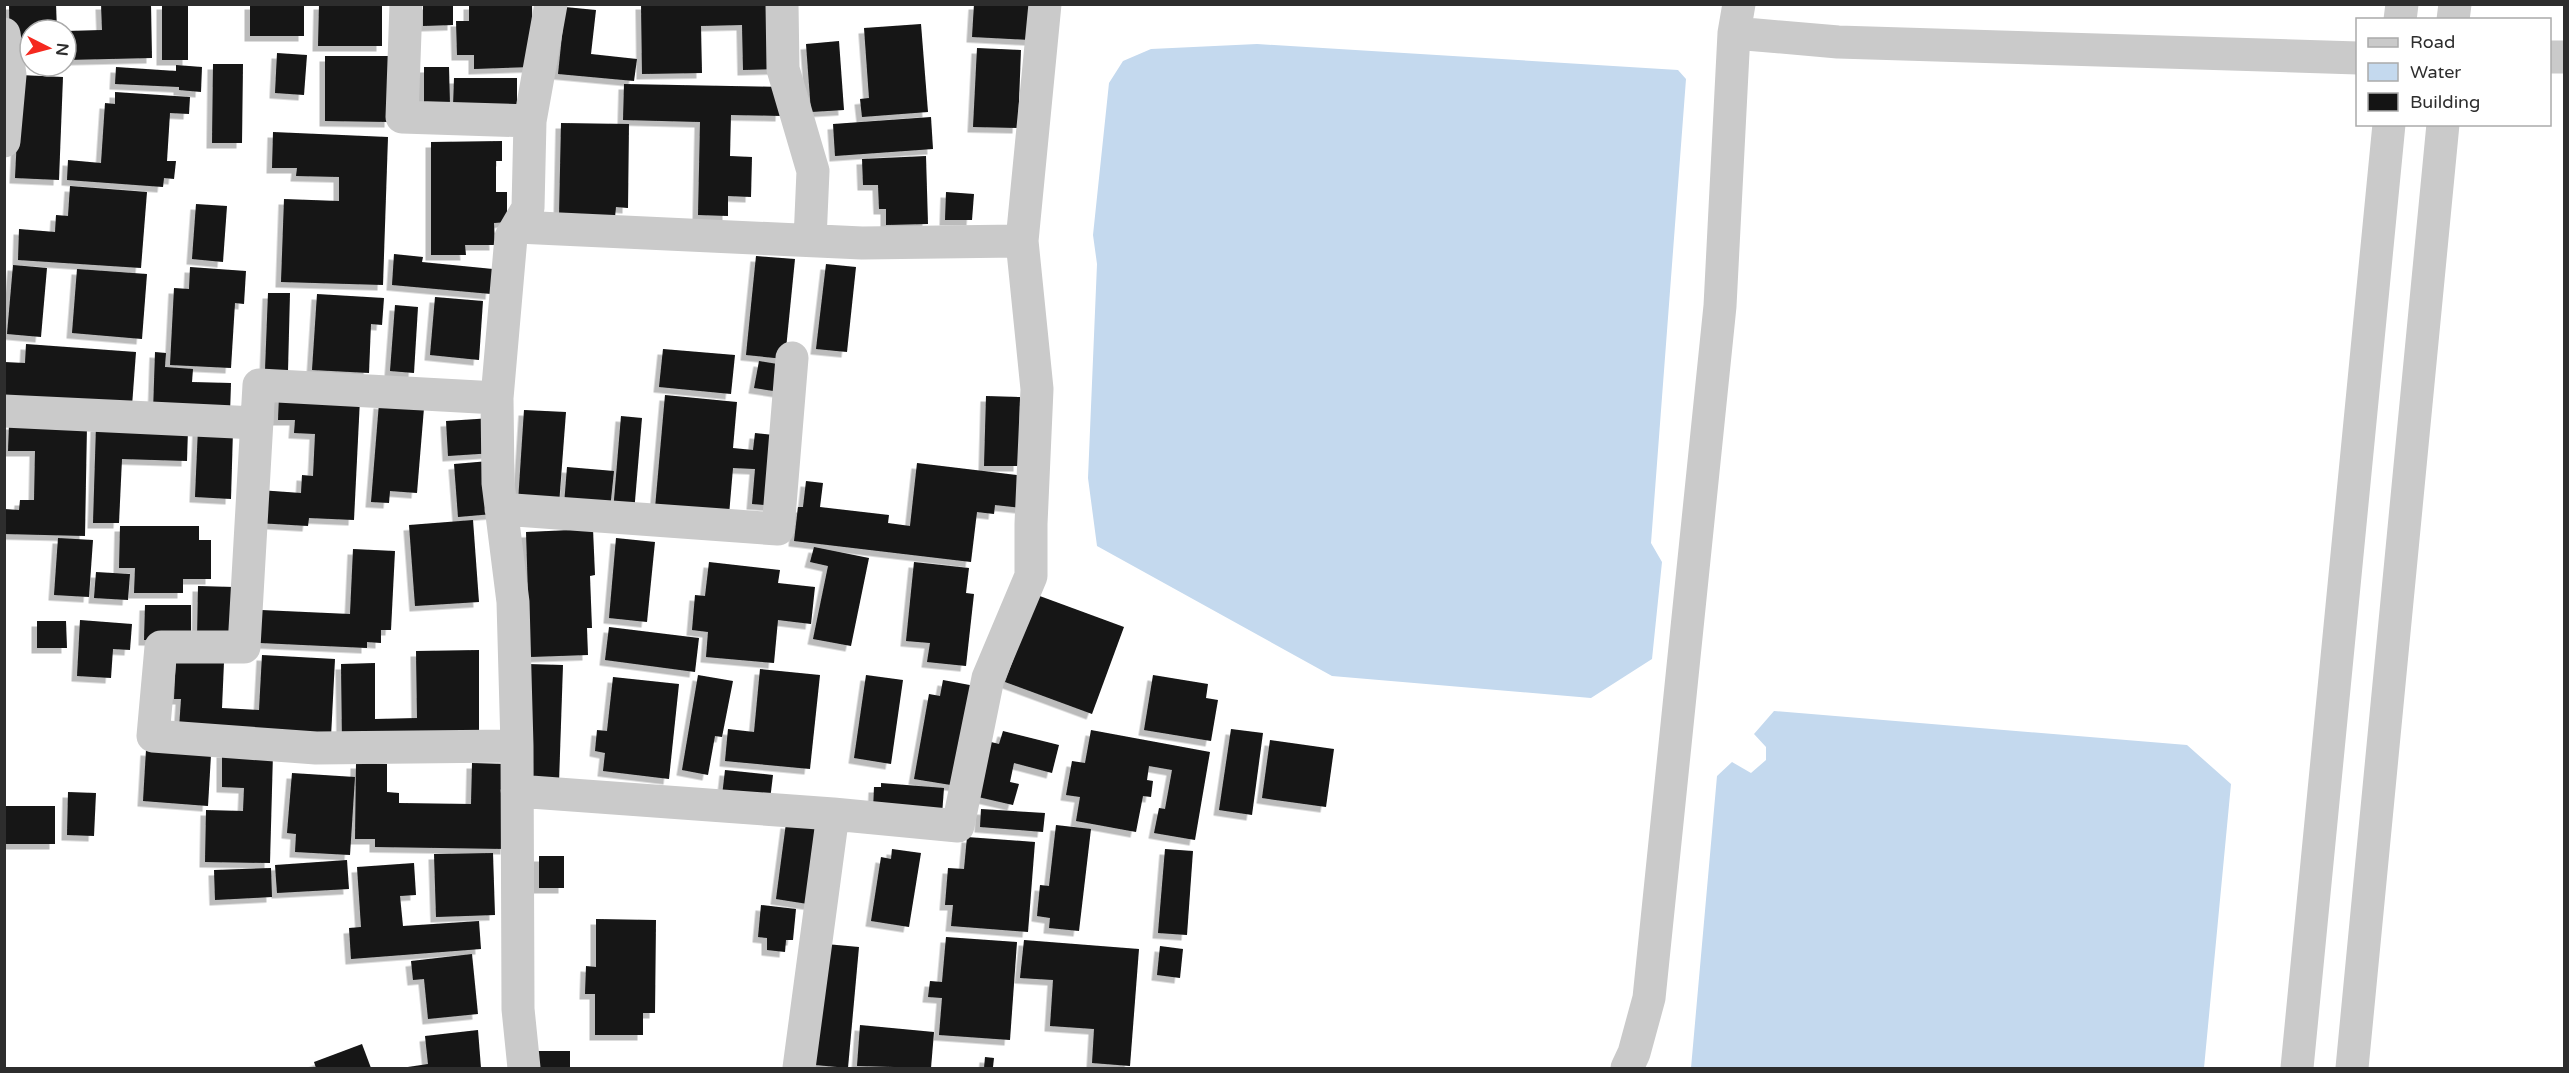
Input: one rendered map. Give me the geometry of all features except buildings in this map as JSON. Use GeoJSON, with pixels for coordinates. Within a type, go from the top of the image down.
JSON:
{"type":"FeatureCollection","features":[{"type":"Feature","properties":{"kind":"street"},"geometry":{"type":"LineString","coordinates":[[406,4],[402,117],[530,121]]}},
{"type":"Feature","properties":{"kind":"street"},"geometry":{"type":"LineString","coordinates":[[524,1068],[519,1009],[517,746],[513,602],[498,483],[497,398],[511,237],[528,208],[530,121],[551,4]]}},
{"type":"Feature","properties":{"kind":"street"},"geometry":{"type":"LineString","coordinates":[[782,4],[783,69],[813,171],[810,240]]}},
{"type":"Feature","properties":{"kind":"street"},"geometry":{"type":"LineString","coordinates":[[517,791],[833,814],[958,826],[988,678],[1031,576],[1037,389],[1022,241],[1045,4]]}},
{"type":"Feature","properties":{"kind":"street"},"geometry":{"type":"LineString","coordinates":[[1627,1068],[1634,1053],[1649,998],[1720,306],[1737,19],[1838,42],[2356,58]]}},
{"type":"Feature","properties":{"kind":"street"},"geometry":{"type":"LineString","coordinates":[[4,34],[10,75],[4,141]]}},
{"type":"Feature","properties":{"kind":"street"},"geometry":{"type":"LineString","coordinates":[[2297,1068],[2389,126]]}},
{"type":"Feature","properties":{"kind":"street"},"geometry":{"type":"LineString","coordinates":[[2352,1068],[2443,126]]}},
{"type":"Feature","properties":{"kind":"street"},"geometry":{"type":"LineString","coordinates":[[517,227],[862,243],[1022,241]]}},
{"type":"Feature","properties":{"kind":"street"},"geometry":{"type":"LineString","coordinates":[[501,509],[778,529],[792,358]]}},
{"type":"Feature","properties":{"kind":"street"},"geometry":{"type":"LineString","coordinates":[[497,398],[259,385],[244,647],[161,647],[153,736],[316,748],[517,746]]}},
{"type":"Feature","properties":{"kind":"street"},"geometry":{"type":"LineString","coordinates":[[4,411],[257,423]]}},
{"type":"Feature","properties":{"kind":"street"},"geometry":{"type":"LineString","coordinates":[[799,1068],[833,814]]}},
{"type":"Feature","properties":{"kind":"water"},"geometry":{"type":"Polygon","coordinates":[[[1257,44],[1678,70],[1686,79],[1651,543],[1662,562],[1652,659],[1591,698],[1332,676],[1097,546],[1088,478],[1097,264],[1093,235],[1109,83],[1123,61],[1151,49],[1257,44]]]}},
{"type":"Feature","properties":{"kind":"water"},"geometry":{"type":"Polygon","coordinates":[[[1774,711],[2187,745],[2231,784],[2204,1068],[1691,1068],[1717,776],[1732,762],[1751,773],[1766,760],[1766,747],[1754,734],[1774,711]]]}}]}
